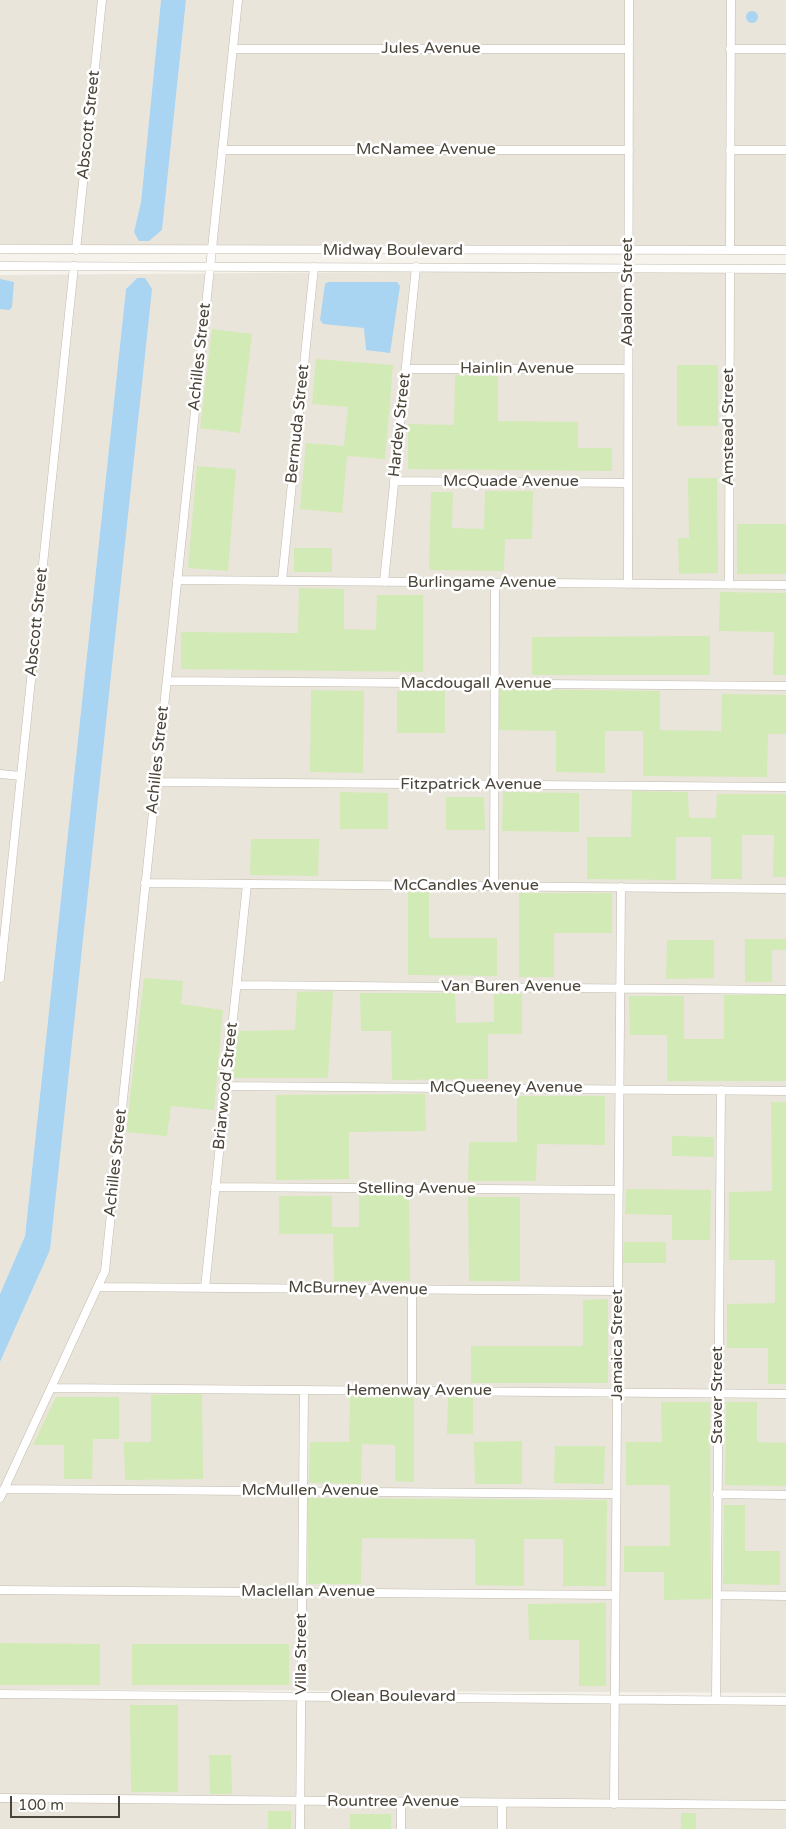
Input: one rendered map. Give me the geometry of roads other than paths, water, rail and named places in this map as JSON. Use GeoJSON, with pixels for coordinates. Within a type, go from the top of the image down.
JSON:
{"type":"FeatureCollection","features":[{"type":"Feature","properties":{"kind":"street","name":"Abscott Street"},"geometry":{"type":"LineString","coordinates":[[76,250],[102,0]]}},
{"type":"Feature","properties":{"kind":"street","name":"Achilles Street"},"geometry":{"type":"LineString","coordinates":[[0,1498],[105,1271],[238,0]]}},
{"type":"Feature","properties":{"kind":"street","name":"Abalom Street"},"geometry":{"type":"LineString","coordinates":[[628,584],[630,0]]}},
{"type":"Feature","properties":{"kind":"street"},"geometry":{"type":"LineString","coordinates":[[730,0],[730,250]]}},
{"type":"Feature","properties":{"kind":"street","name":"Jules Avenue"},"geometry":{"type":"LineString","coordinates":[[233,49],[629,49]]}},
{"type":"Feature","properties":{"kind":"street"},"geometry":{"type":"LineString","coordinates":[[730,49],[786,49]]}},
{"type":"Feature","properties":{"kind":"street","name":"McNamee Avenue"},"geometry":{"type":"LineString","coordinates":[[222,150],[629,150]]}},
{"type":"Feature","properties":{"kind":"street"},"geometry":{"type":"LineString","coordinates":[[730,150],[786,150]]}},
{"type":"Feature","properties":{"kind":"street","name":"Midway Boulevard"},"geometry":{"type":"LineString","coordinates":[[0,250],[786,250]]}},
{"type":"Feature","properties":{"kind":"street","name":"Midway Boulevard"},"geometry":{"type":"LineString","coordinates":[[0,266],[786,269]]}},
{"type":"Feature","properties":{"kind":"street","name":"Abscott Street"},"geometry":{"type":"LineString","coordinates":[[0,978],[74,266]]}},
{"type":"Feature","properties":{"kind":"street","name":"Bermuda Street"},"geometry":{"type":"LineString","coordinates":[[282,581],[314,267]]}},
{"type":"Feature","properties":{"kind":"street","name":"Hardey Street"},"geometry":{"type":"LineString","coordinates":[[384,582],[416,267]]}},
{"type":"Feature","properties":{"kind":"street","name":"Amstead Street"},"geometry":{"type":"LineString","coordinates":[[729,585],[730,269]]}},
{"type":"Feature","properties":{"kind":"street","name":"Hainlin Avenue"},"geometry":{"type":"LineString","coordinates":[[406,369],[628,369]]}},
{"type":"Feature","properties":{"kind":"street","name":"McQuade Avenue"},"geometry":{"type":"LineString","coordinates":[[394,481],[628,483]]}},
{"type":"Feature","properties":{"kind":"street","name":"Burlingame Avenue"},"geometry":{"type":"LineString","coordinates":[[177,580],[786,585]]}},
{"type":"Feature","properties":{"kind":"street"},"geometry":{"type":"LineString","coordinates":[[494,886],[495,583]]}},
{"type":"Feature","properties":{"kind":"street","name":"Macdougall Avenue"},"geometry":{"type":"LineString","coordinates":[[166,681],[786,686]]}},
{"type":"Feature","properties":{"kind":"street"},"geometry":{"type":"LineString","coordinates":[[0,774],[21,776]]}},
{"type":"Feature","properties":{"kind":"street","name":"Fitzpatrick Avenue"},"geometry":{"type":"LineString","coordinates":[[156,782],[786,788]]}},
{"type":"Feature","properties":{"kind":"street","name":"McCandles Avenue"},"geometry":{"type":"LineString","coordinates":[[146,883],[786,888]]}},
{"type":"Feature","properties":{"kind":"street","name":"Briarwood Street"},"geometry":{"type":"LineString","coordinates":[[205,1288],[247,884]]}},
{"type":"Feature","properties":{"kind":"street","name":"Jamaica Street"},"geometry":{"type":"LineString","coordinates":[[614,1804],[621,887]]}},
{"type":"Feature","properties":{"kind":"street","name":"Van Buren Avenue"},"geometry":{"type":"LineString","coordinates":[[237,985],[786,990]]}},
{"type":"Feature","properties":{"kind":"street","name":"McQueeney Avenue"},"geometry":{"type":"LineString","coordinates":[[226,1086],[786,1091]]}},
{"type":"Feature","properties":{"kind":"street","name":"Staver Street"},"geometry":{"type":"LineString","coordinates":[[716,1700],[721,1090]]}},
{"type":"Feature","properties":{"kind":"street","name":"Stelling Avenue"},"geometry":{"type":"LineString","coordinates":[[215,1187],[619,1190]]}},
{"type":"Feature","properties":{"kind":"street","name":"McBurney Avenue"},"geometry":{"type":"LineString","coordinates":[[98,1287],[618,1292]]}},
{"type":"Feature","properties":{"kind":"street"},"geometry":{"type":"LineString","coordinates":[[412,1290],[412,1391]]}},
{"type":"Feature","properties":{"kind":"street","name":"Hemenway Avenue"},"geometry":{"type":"LineString","coordinates":[[51,1388],[786,1394]]}},
{"type":"Feature","properties":{"kind":"street","name":"Villa Street"},"geometry":{"type":"LineString","coordinates":[[300,1829],[304,1390]]}},
{"type":"Feature","properties":{"kind":"street","name":"McMullen Avenue"},"geometry":{"type":"LineString","coordinates":[[4,1488],[616,1494]]}},
{"type":"Feature","properties":{"kind":"street"},"geometry":{"type":"LineString","coordinates":[[717,1494],[786,1495]]}},
{"type":"Feature","properties":{"kind":"street","name":"Maclellan Avenue"},"geometry":{"type":"LineString","coordinates":[[0,1590],[615,1595]]}},
{"type":"Feature","properties":{"kind":"street"},"geometry":{"type":"LineString","coordinates":[[716,1596],[786,1596]]}},
{"type":"Feature","properties":{"kind":"street","name":"Olean Boulevard"},"geometry":{"type":"LineString","coordinates":[[0,1694],[786,1700]]}},
{"type":"Feature","properties":{"kind":"street","name":"Rountree Avenue"},"geometry":{"type":"LineString","coordinates":[[0,1798],[786,1805]]}},
{"type":"Feature","properties":{"kind":"street"},"geometry":{"type":"LineString","coordinates":[[401,1829],[402,1802]]}},
{"type":"Feature","properties":{"kind":"street"},"geometry":{"type":"LineString","coordinates":[[502,1803],[502,1829]]}},
{"type":"Feature","properties":{"kind":"water"},"geometry":{"type":"Polygon","coordinates":[[[161,0],[186,0],[162,230],[149,241],[139,241],[134,232],[141,202],[161,0]]]}},
{"type":"Feature","properties":{"kind":"water"},"geometry":{"type":"Polygon","coordinates":[[[752,11],[758,17],[752,23],[746,17],[752,11]]]}},
{"type":"Feature","properties":{"kind":"water"},"geometry":{"type":"Polygon","coordinates":[[[137,278],[145,278],[152,289],[50,1250],[0,1362],[0,1294],[25,1236],[126,289],[137,278]]]}},
{"type":"Feature","properties":{"kind":"water"},"geometry":{"type":"Polygon","coordinates":[[[0,279],[14,282],[12,307],[9,310],[0,309],[0,279]]]}},
{"type":"Feature","properties":{"kind":"water"},"geometry":{"type":"Polygon","coordinates":[[[328,282],[397,282],[400,286],[390,353],[366,350],[364,328],[323,324],[320,320],[325,284],[328,282]]]}}]}
